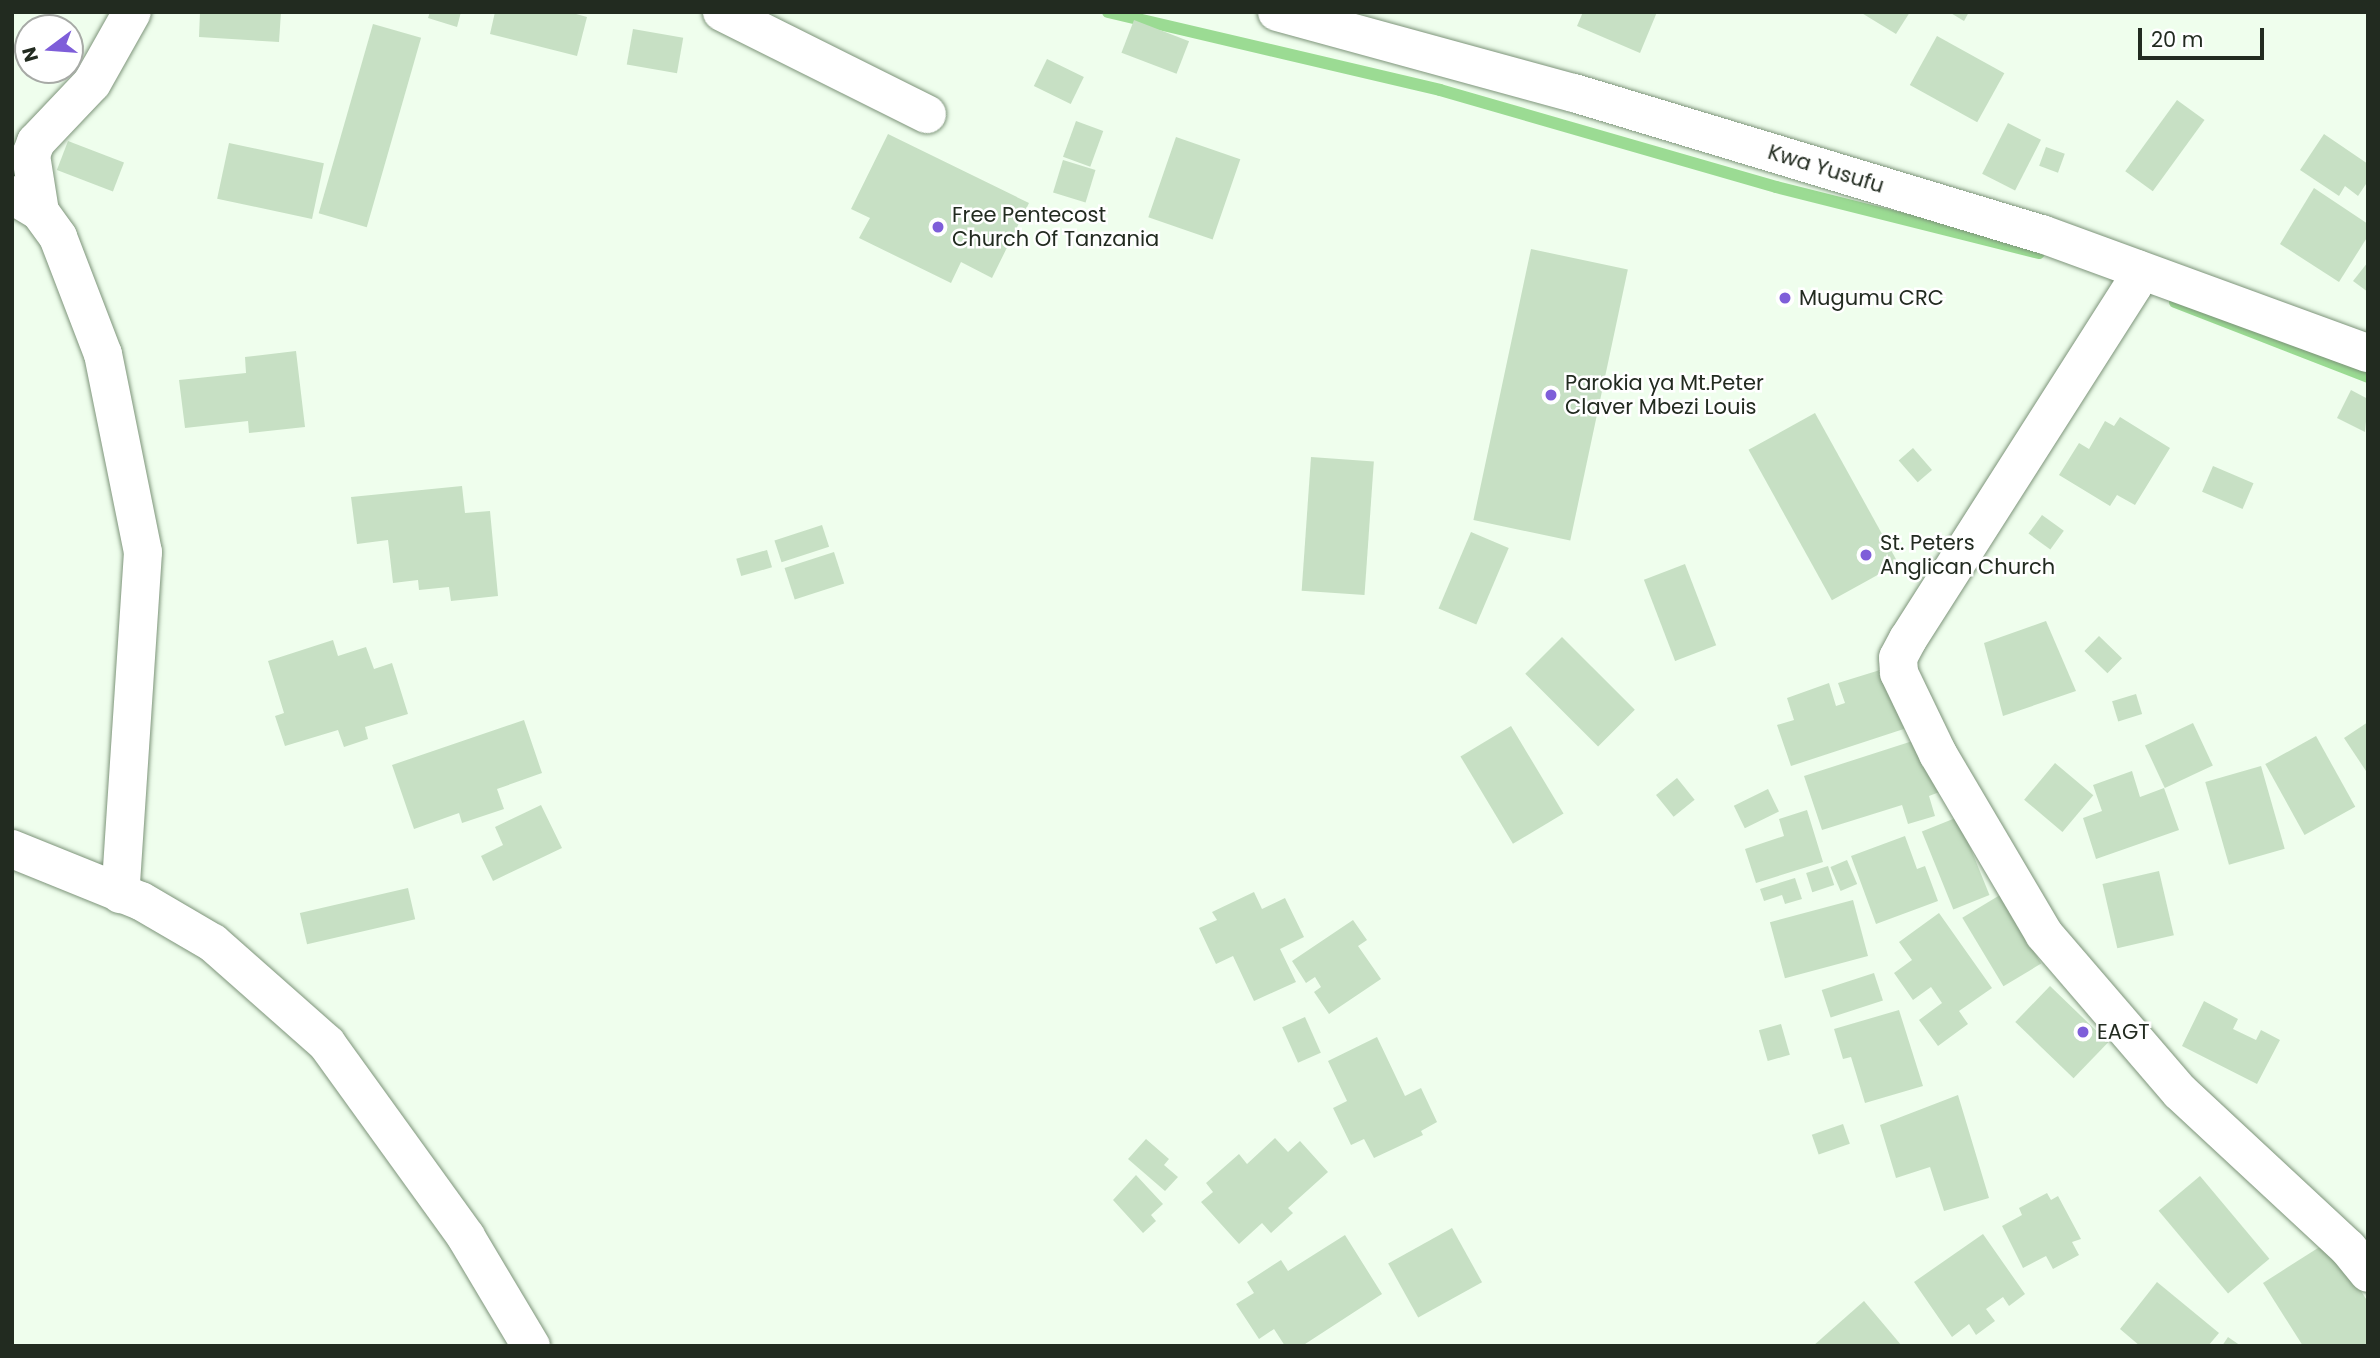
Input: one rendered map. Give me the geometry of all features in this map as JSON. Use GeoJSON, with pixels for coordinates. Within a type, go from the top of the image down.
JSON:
{"type":"FeatureCollection","features":[{"type":"Feature","properties":{"kind":"street"},"geometry":{"type":"LineString","coordinates":[[120,894],[143,552],[103,354],[58,237],[26,204],[31,155],[36,142],[92,83],[132,12]]}},
{"type":"Feature","properties":{"kind":"street"},"geometry":{"type":"LineString","coordinates":[[722,12],[927,114]]}},
{"type":"Feature","properties":{"kind":"street","name":"Kwa Yusufu"},"geometry":{"type":"LineString","coordinates":[[1277,12],[1573,93],[2042,234],[2368,353]]}},
{"type":"Feature","properties":{"kind":"street"},"geometry":{"type":"LineString","coordinates":[[2137,269],[2133,286],[1908,639],[1898,658],[1899,673],[1938,754],[2044,934],[2180,1092],[2348,1248],[2368,1273]]}},
{"type":"Feature","properties":{"kind":"street"},"geometry":{"type":"LineString","coordinates":[[12,849],[120,894],[213,943],[327,1044],[466,1237],[530,1346]]}},
{"type":"Feature","properties":{"kind":"building"},"geometry":{"type":"Polygon","coordinates":[[[200,12],[281,12],[279,42],[199,37],[200,12]]]}},
{"type":"Feature","properties":{"kind":"building"},"geometry":{"type":"Polygon","coordinates":[[[430,12],[461,12],[457,27],[428,18],[430,12]]]}},
{"type":"Feature","properties":{"kind":"building"},"geometry":{"type":"Polygon","coordinates":[[[495,12],[569,12],[587,17],[577,56],[490,34],[495,12]]]}},
{"type":"Feature","properties":{"kind":"building"},"geometry":{"type":"Polygon","coordinates":[[[1583,12],[1657,12],[1640,53],[1577,26],[1583,12]]]}},
{"type":"Feature","properties":{"kind":"building"},"geometry":{"type":"Polygon","coordinates":[[[1860,12],[1910,12],[1896,34],[1860,12]]]}},
{"type":"Feature","properties":{"kind":"building"},"geometry":{"type":"Polygon","coordinates":[[[1949,12],[1969,12],[1964,21],[1949,12]]]}},
{"type":"Feature","properties":{"kind":"building"},"geometry":{"type":"Polygon","coordinates":[[[1134,20],[1189,41],[1177,74],[1121,53],[1134,20]]]}},
{"type":"Feature","properties":{"kind":"building"},"geometry":{"type":"Polygon","coordinates":[[[373,24],[421,38],[367,227],[319,213],[373,24]]]}},
{"type":"Feature","properties":{"kind":"building"},"geometry":{"type":"Polygon","coordinates":[[[633,29],[683,38],[677,73],[627,64],[633,29]]]}},
{"type":"Feature","properties":{"kind":"building"},"geometry":{"type":"Polygon","coordinates":[[[1937,36],[2004,73],[1977,122],[1910,85],[1937,36]]]}},
{"type":"Feature","properties":{"kind":"building"},"geometry":{"type":"Polygon","coordinates":[[[1047,59],[1084,77],[1071,104],[1034,86],[1047,59]]]}},
{"type":"Feature","properties":{"kind":"building"},"geometry":{"type":"Polygon","coordinates":[[[2177,100],[2205,120],[2153,191],[2125,171],[2177,100]]]}},
{"type":"Feature","properties":{"kind":"building"},"geometry":{"type":"Polygon","coordinates":[[[1076,121],[1103,131],[1090,167],[1063,157],[1076,121]]]}},
{"type":"Feature","properties":{"kind":"building"},"geometry":{"type":"Polygon","coordinates":[[[2008,123],[2041,140],[2015,191],[1982,174],[2008,123]]]}},
{"type":"Feature","properties":{"kind":"building"},"geometry":{"type":"Polygon","coordinates":[[[888,134],[1029,203],[992,278],[961,262],[951,283],[859,238],[870,218],[851,209],[888,134]]]}},
{"type":"Feature","properties":{"kind":"building"},"geometry":{"type":"Polygon","coordinates":[[[2324,134],[2368,164],[2368,181],[2358,196],[2345,186],[2339,196],[2300,170],[2324,134]]]}},
{"type":"Feature","properties":{"kind":"building"},"geometry":{"type":"Polygon","coordinates":[[[1176,137],[1240,159],[1213,240],[1148,217],[1176,137]]]}},
{"type":"Feature","properties":{"kind":"building"},"geometry":{"type":"Polygon","coordinates":[[[68,141],[124,163],[113,191],[57,170],[68,141]]]}},
{"type":"Feature","properties":{"kind":"building"},"geometry":{"type":"Polygon","coordinates":[[[229,143],[324,163],[312,219],[217,199],[229,143]]]}},
{"type":"Feature","properties":{"kind":"building"},"geometry":{"type":"Polygon","coordinates":[[[2046,147],[2065,154],[2058,173],[2039,166],[2046,147]]]}},
{"type":"Feature","properties":{"kind":"building"},"geometry":{"type":"Polygon","coordinates":[[[1063,160],[1096,170],[1086,202],[1053,193],[1063,160]]]}},
{"type":"Feature","properties":{"kind":"building"},"geometry":{"type":"Polygon","coordinates":[[[2314,188],[2368,224],[2368,236],[2339,282],[2280,244],[2314,188]]]}},
{"type":"Feature","properties":{"kind":"building","name":"Parokia ya Mt.Peter Claver Mbezi Louis"},"geometry":{"type":"Polygon","coordinates":[[[1531,249],[1628,270],[1570,541],[1473,520],[1531,249]]]}},
{"type":"Feature","properties":{"kind":"building"},"geometry":{"type":"Polygon","coordinates":[[[2368,262],[2368,292],[2353,281],[2368,262]]]}},
{"type":"Feature","properties":{"kind":"building"},"geometry":{"type":"Polygon","coordinates":[[[296,351],[305,427],[249,433],[248,421],[185,428],[179,380],[246,373],[245,357],[296,351]]]}},
{"type":"Feature","properties":{"kind":"building"},"geometry":{"type":"Polygon","coordinates":[[[2351,390],[2368,399],[2365,432],[2337,418],[2351,390]]]}},
{"type":"Feature","properties":{"kind":"building"},"geometry":{"type":"Polygon","coordinates":[[[1815,413],[1898,563],[1832,600],[1749,450],[1815,413]]]}},
{"type":"Feature","properties":{"kind":"building"},"geometry":{"type":"Polygon","coordinates":[[[2120,417],[2170,448],[2135,505],[2117,495],[2110,506],[2059,475],[2079,443],[2089,449],[2105,421],[2114,426],[2120,417]]]}},
{"type":"Feature","properties":{"kind":"building"},"geometry":{"type":"Polygon","coordinates":[[[1913,448],[1932,470],[1918,482],[1899,460],[1913,448]]]}},
{"type":"Feature","properties":{"kind":"building"},"geometry":{"type":"Polygon","coordinates":[[[1311,457],[1374,461],[1364,595],[1302,591],[1311,457]]]}},
{"type":"Feature","properties":{"kind":"building"},"geometry":{"type":"Polygon","coordinates":[[[2213,466],[2254,483],[2243,509],[2202,492],[2213,466]]]}},
{"type":"Feature","properties":{"kind":"building"},"geometry":{"type":"Polygon","coordinates":[[[462,486],[465,513],[490,511],[498,596],[451,601],[449,587],[419,590],[418,580],[393,583],[388,540],[357,544],[351,497],[462,486]]]}},
{"type":"Feature","properties":{"kind":"building"},"geometry":{"type":"Polygon","coordinates":[[[2042,515],[2064,531],[2050,549],[2028,534],[2042,515]]]}},
{"type":"Feature","properties":{"kind":"building"},"geometry":{"type":"Polygon","coordinates":[[[822,525],[829,547],[782,562],[774,540],[822,525]]]}},
{"type":"Feature","properties":{"kind":"building"},"geometry":{"type":"Polygon","coordinates":[[[1471,532],[1509,548],[1476,624],[1439,608],[1471,532]]]}},
{"type":"Feature","properties":{"kind":"building"},"geometry":{"type":"Polygon","coordinates":[[[767,550],[772,567],[741,576],[736,559],[767,550]]]}},
{"type":"Feature","properties":{"kind":"building"},"geometry":{"type":"Polygon","coordinates":[[[834,552],[844,583],[795,599],[785,568],[834,552]]]}},
{"type":"Feature","properties":{"kind":"building"},"geometry":{"type":"Polygon","coordinates":[[[1685,564],[1716,645],[1675,661],[1644,580],[1685,564]]]}},
{"type":"Feature","properties":{"kind":"building"},"geometry":{"type":"Polygon","coordinates":[[[2046,621],[2076,691],[2003,716],[1984,643],[2046,621]]]}},
{"type":"Feature","properties":{"kind":"building"},"geometry":{"type":"Polygon","coordinates":[[[2099,636],[2122,658],[2107,673],[2084,651],[2099,636]]]}},
{"type":"Feature","properties":{"kind":"building"},"geometry":{"type":"Polygon","coordinates":[[[1562,637],[1635,710],[1598,747],[1525,674],[1562,637]]]}},
{"type":"Feature","properties":{"kind":"building"},"geometry":{"type":"Polygon","coordinates":[[[333,640],[338,656],[366,647],[374,669],[392,663],[408,714],[365,727],[368,739],[344,747],[338,730],[285,746],[275,716],[284,713],[268,661],[333,640]]]}},
{"type":"Feature","properties":{"kind":"building"},"geometry":{"type":"Polygon","coordinates":[[[1880,670],[1919,724],[1791,766],[1777,725],[1794,720],[1787,698],[1829,683],[1836,706],[1845,703],[1838,683],[1880,670]]]}},
{"type":"Feature","properties":{"kind":"building"},"geometry":{"type":"Polygon","coordinates":[[[2136,694],[2142,714],[2118,721],[2112,701],[2136,694]]]}},
{"type":"Feature","properties":{"kind":"building"},"geometry":{"type":"Polygon","coordinates":[[[524,720],[542,773],[497,789],[504,809],[462,823],[459,813],[414,829],[392,765],[524,720]]]}},
{"type":"Feature","properties":{"kind":"building"},"geometry":{"type":"Polygon","coordinates":[[[2368,722],[2368,774],[2344,738],[2368,722]]]}},
{"type":"Feature","properties":{"kind":"building"},"geometry":{"type":"Polygon","coordinates":[[[2193,723],[2213,766],[2165,788],[2145,745],[2193,723]]]}},
{"type":"Feature","properties":{"kind":"building"},"geometry":{"type":"Polygon","coordinates":[[[1511,726],[1564,813],[1513,844],[1460,756],[1511,726]]]}},
{"type":"Feature","properties":{"kind":"building"},"geometry":{"type":"Polygon","coordinates":[[[2316,736],[2355,807],[2305,835],[2265,764],[2316,736]]]}},
{"type":"Feature","properties":{"kind":"building"},"geometry":{"type":"Polygon","coordinates":[[[1925,737],[1942,791],[1929,796],[1935,816],[1908,824],[1902,805],[1822,830],[1804,776],[1925,737]]]}},
{"type":"Feature","properties":{"kind":"building"},"geometry":{"type":"Polygon","coordinates":[[[2055,763],[2093,795],[2062,832],[2024,800],[2055,763]]]}},
{"type":"Feature","properties":{"kind":"building"},"geometry":{"type":"Polygon","coordinates":[[[2261,766],[2285,849],[2229,865],[2205,782],[2261,766]]]}},
{"type":"Feature","properties":{"kind":"building"},"geometry":{"type":"Polygon","coordinates":[[[2132,771],[2140,797],[2164,788],[2179,830],[2096,859],[2083,818],[2102,811],[2093,785],[2132,771]]]}},
{"type":"Feature","properties":{"kind":"building"},"geometry":{"type":"Polygon","coordinates":[[[1677,778],[1695,800],[1674,817],[1656,795],[1677,778]]]}},
{"type":"Feature","properties":{"kind":"building"},"geometry":{"type":"Polygon","coordinates":[[[1768,789],[1779,811],[1745,828],[1734,806],[1768,789]]]}},
{"type":"Feature","properties":{"kind":"building"},"geometry":{"type":"Polygon","coordinates":[[[541,805],[562,848],[493,881],[481,856],[503,845],[495,827],[541,805]]]}},
{"type":"Feature","properties":{"kind":"building"},"geometry":{"type":"Polygon","coordinates":[[[1807,810],[1823,862],[1756,883],[1745,849],[1784,836],[1779,819],[1807,810]]]}},
{"type":"Feature","properties":{"kind":"building"},"geometry":{"type":"Polygon","coordinates":[[[1958,817],[1989,895],[1953,909],[1922,832],[1958,817]]]}},
{"type":"Feature","properties":{"kind":"building"},"geometry":{"type":"Polygon","coordinates":[[[1905,836],[1917,869],[1925,866],[1938,901],[1876,924],[1851,856],[1905,836]]]}},
{"type":"Feature","properties":{"kind":"building"},"geometry":{"type":"Polygon","coordinates":[[[1847,860],[1857,884],[1841,891],[1830,867],[1847,860]]]}},
{"type":"Feature","properties":{"kind":"building"},"geometry":{"type":"Polygon","coordinates":[[[1828,866],[1834,885],[1812,892],[1806,873],[1828,866]]]}},
{"type":"Feature","properties":{"kind":"building"},"geometry":{"type":"Polygon","coordinates":[[[2159,871],[2174,935],[2117,948],[2102,884],[2159,871]]]}},
{"type":"Feature","properties":{"kind":"building"},"geometry":{"type":"Polygon","coordinates":[[[1795,878],[1802,899],[1785,904],[1782,895],[1764,901],[1760,889],[1795,878]]]}},
{"type":"Feature","properties":{"kind":"building"},"geometry":{"type":"Polygon","coordinates":[[[408,888],[415,919],[307,944],[300,913],[408,888]]]}},
{"type":"Feature","properties":{"kind":"building"},"geometry":{"type":"Polygon","coordinates":[[[1254,892],[1262,909],[1285,898],[1304,937],[1280,949],[1296,982],[1254,1001],[1233,956],[1216,964],[1199,928],[1217,920],[1212,912],[1254,892]]]}},
{"type":"Feature","properties":{"kind":"building"},"geometry":{"type":"Polygon","coordinates":[[[2000,895],[2041,964],[2003,986],[1962,918],[2000,895]]]}},
{"type":"Feature","properties":{"kind":"building"},"geometry":{"type":"Polygon","coordinates":[[[1853,900],[1868,956],[1785,978],[1770,922],[1853,900]]]}},
{"type":"Feature","properties":{"kind":"building"},"geometry":{"type":"Polygon","coordinates":[[[1939,913],[1992,988],[1959,1011],[1968,1024],[1938,1046],[1919,1020],[1942,1003],[1931,987],[1913,1000],[1894,973],[1912,960],[1899,942],[1939,913]]]}},
{"type":"Feature","properties":{"kind":"building"},"geometry":{"type":"Polygon","coordinates":[[[1353,920],[1367,940],[1358,946],[1381,979],[1329,1014],[1314,992],[1321,987],[1315,977],[1306,983],[1292,961],[1353,920]]]}},
{"type":"Feature","properties":{"kind":"building"},"geometry":{"type":"Polygon","coordinates":[[[1874,973],[1883,1001],[1831,1018],[1822,990],[1874,973]]]}},
{"type":"Feature","properties":{"kind":"building"},"geometry":{"type":"Polygon","coordinates":[[[2050,986],[2108,1042],[2074,1078],[2015,1022],[2050,986]]]}},
{"type":"Feature","properties":{"kind":"building"},"geometry":{"type":"Polygon","coordinates":[[[2204,1001],[2238,1019],[2233,1029],[2256,1040],[2261,1030],[2280,1040],[2257,1084],[2182,1046],[2204,1001]]]}},
{"type":"Feature","properties":{"kind":"building"},"geometry":{"type":"Polygon","coordinates":[[[1899,1010],[1923,1086],[1865,1103],[1851,1057],[1843,1059],[1834,1029],[1899,1010]]]}},
{"type":"Feature","properties":{"kind":"building"},"geometry":{"type":"Polygon","coordinates":[[[1305,1017],[1321,1053],[1298,1063],[1282,1027],[1305,1017]]]}},
{"type":"Feature","properties":{"kind":"building"},"geometry":{"type":"Polygon","coordinates":[[[1781,1024],[1790,1055],[1768,1061],[1759,1030],[1781,1024]]]}},
{"type":"Feature","properties":{"kind":"building"},"geometry":{"type":"Polygon","coordinates":[[[1377,1037],[1405,1096],[1421,1088],[1437,1122],[1421,1131],[1423,1135],[1374,1158],[1364,1139],[1351,1145],[1333,1108],[1347,1101],[1328,1061],[1377,1037]]]}},
{"type":"Feature","properties":{"kind":"building"},"geometry":{"type":"Polygon","coordinates":[[[1958,1095],[1989,1198],[1944,1211],[1930,1167],[1896,1178],[1880,1125],[1958,1095]]]}},
{"type":"Feature","properties":{"kind":"building"},"geometry":{"type":"Polygon","coordinates":[[[1843,1124],[1850,1144],[1819,1155],[1812,1135],[1843,1124]]]}},
{"type":"Feature","properties":{"kind":"building"},"geometry":{"type":"Polygon","coordinates":[[[1275,1138],[1288,1152],[1300,1141],[1328,1172],[1288,1208],[1293,1213],[1271,1233],[1262,1223],[1239,1244],[1201,1202],[1213,1192],[1206,1183],[1239,1154],[1247,1164],[1275,1138]]]}},
{"type":"Feature","properties":{"kind":"building"},"geometry":{"type":"Polygon","coordinates":[[[1146,1139],[1169,1159],[1164,1165],[1178,1177],[1165,1191],[1128,1159],[1146,1139]]]}},
{"type":"Feature","properties":{"kind":"building"},"geometry":{"type":"Polygon","coordinates":[[[1136,1175],[1163,1204],[1151,1215],[1156,1221],[1143,1233],[1113,1200],[1136,1175]]]}},
{"type":"Feature","properties":{"kind":"building"},"geometry":{"type":"Polygon","coordinates":[[[2200,1176],[2269,1259],[2228,1293],[2159,1211],[2200,1176]]]}},
{"type":"Feature","properties":{"kind":"building"},"geometry":{"type":"Polygon","coordinates":[[[2047,1193],[2051,1200],[2058,1196],[2081,1239],[2072,1242],[2079,1255],[2053,1269],[2046,1256],[2023,1268],[2002,1226],[2022,1215],[2019,1208],[2047,1193]]]}},
{"type":"Feature","properties":{"kind":"building"},"geometry":{"type":"Polygon","coordinates":[[[1452,1228],[1482,1282],[1418,1318],[1388,1263],[1452,1228]]]}},
{"type":"Feature","properties":{"kind":"building"},"geometry":{"type":"Polygon","coordinates":[[[1983,1234],[2025,1294],[2009,1306],[2003,1297],[1986,1309],[1995,1321],[1976,1335],[1969,1324],[1952,1337],[1914,1282],[1983,1234]]]}},
{"type":"Feature","properties":{"kind":"building"},"geometry":{"type":"Polygon","coordinates":[[[1345,1235],[1382,1294],[1302,1346],[1285,1346],[1274,1329],[1259,1339],[1236,1304],[1254,1293],[1247,1282],[1281,1260],[1288,1271],[1345,1235]]]}},
{"type":"Feature","properties":{"kind":"building"},"geometry":{"type":"Polygon","coordinates":[[[2329,1241],[2368,1302],[2368,1346],[2303,1346],[2263,1283],[2329,1241]]]}},
{"type":"Feature","properties":{"kind":"building"},"geometry":{"type":"Polygon","coordinates":[[[2157,1282],[2219,1333],[2208,1346],[2140,1346],[2120,1329],[2157,1282]]]}},
{"type":"Feature","properties":{"kind":"building"},"geometry":{"type":"Polygon","coordinates":[[[1864,1301],[1902,1346],[1813,1346],[1864,1301]]]}},
{"type":"Feature","properties":{"kind":"building"},"geometry":{"type":"Polygon","coordinates":[[[2228,1337],[2241,1346],[2222,1346],[2228,1337]]]}},
{"type":"Feature","properties":{"kind":"waterway"},"geometry":{"type":"LineString","coordinates":[[1108,12],[1440,90],[1776,187],[2039,253]]}},
{"type":"Feature","properties":{"kind":"waterway"},"geometry":{"type":"LineString","coordinates":[[2175,302],[2368,377]]}},
{"type":"Feature","properties":{"kind":"place","name":"Free Pentecost Church Of Tanzania"},"geometry":{"type":"Point","coordinates":[938,227]}},
{"type":"Feature","properties":{"kind":"place","name":"Mugumu CRC"},"geometry":{"type":"Point","coordinates":[1785,298]}},
{"type":"Feature","properties":{"kind":"place","name":"Parokia ya Mt.Peter Claver Mbezi Louis"},"geometry":{"type":"Point","coordinates":[1551,395]}},
{"type":"Feature","properties":{"kind":"place","name":"St. Peters Anglican Church"},"geometry":{"type":"Point","coordinates":[1866,555]}},
{"type":"Feature","properties":{"kind":"place","name":"EAGT"},"geometry":{"type":"Point","coordinates":[2083,1032]}}]}
